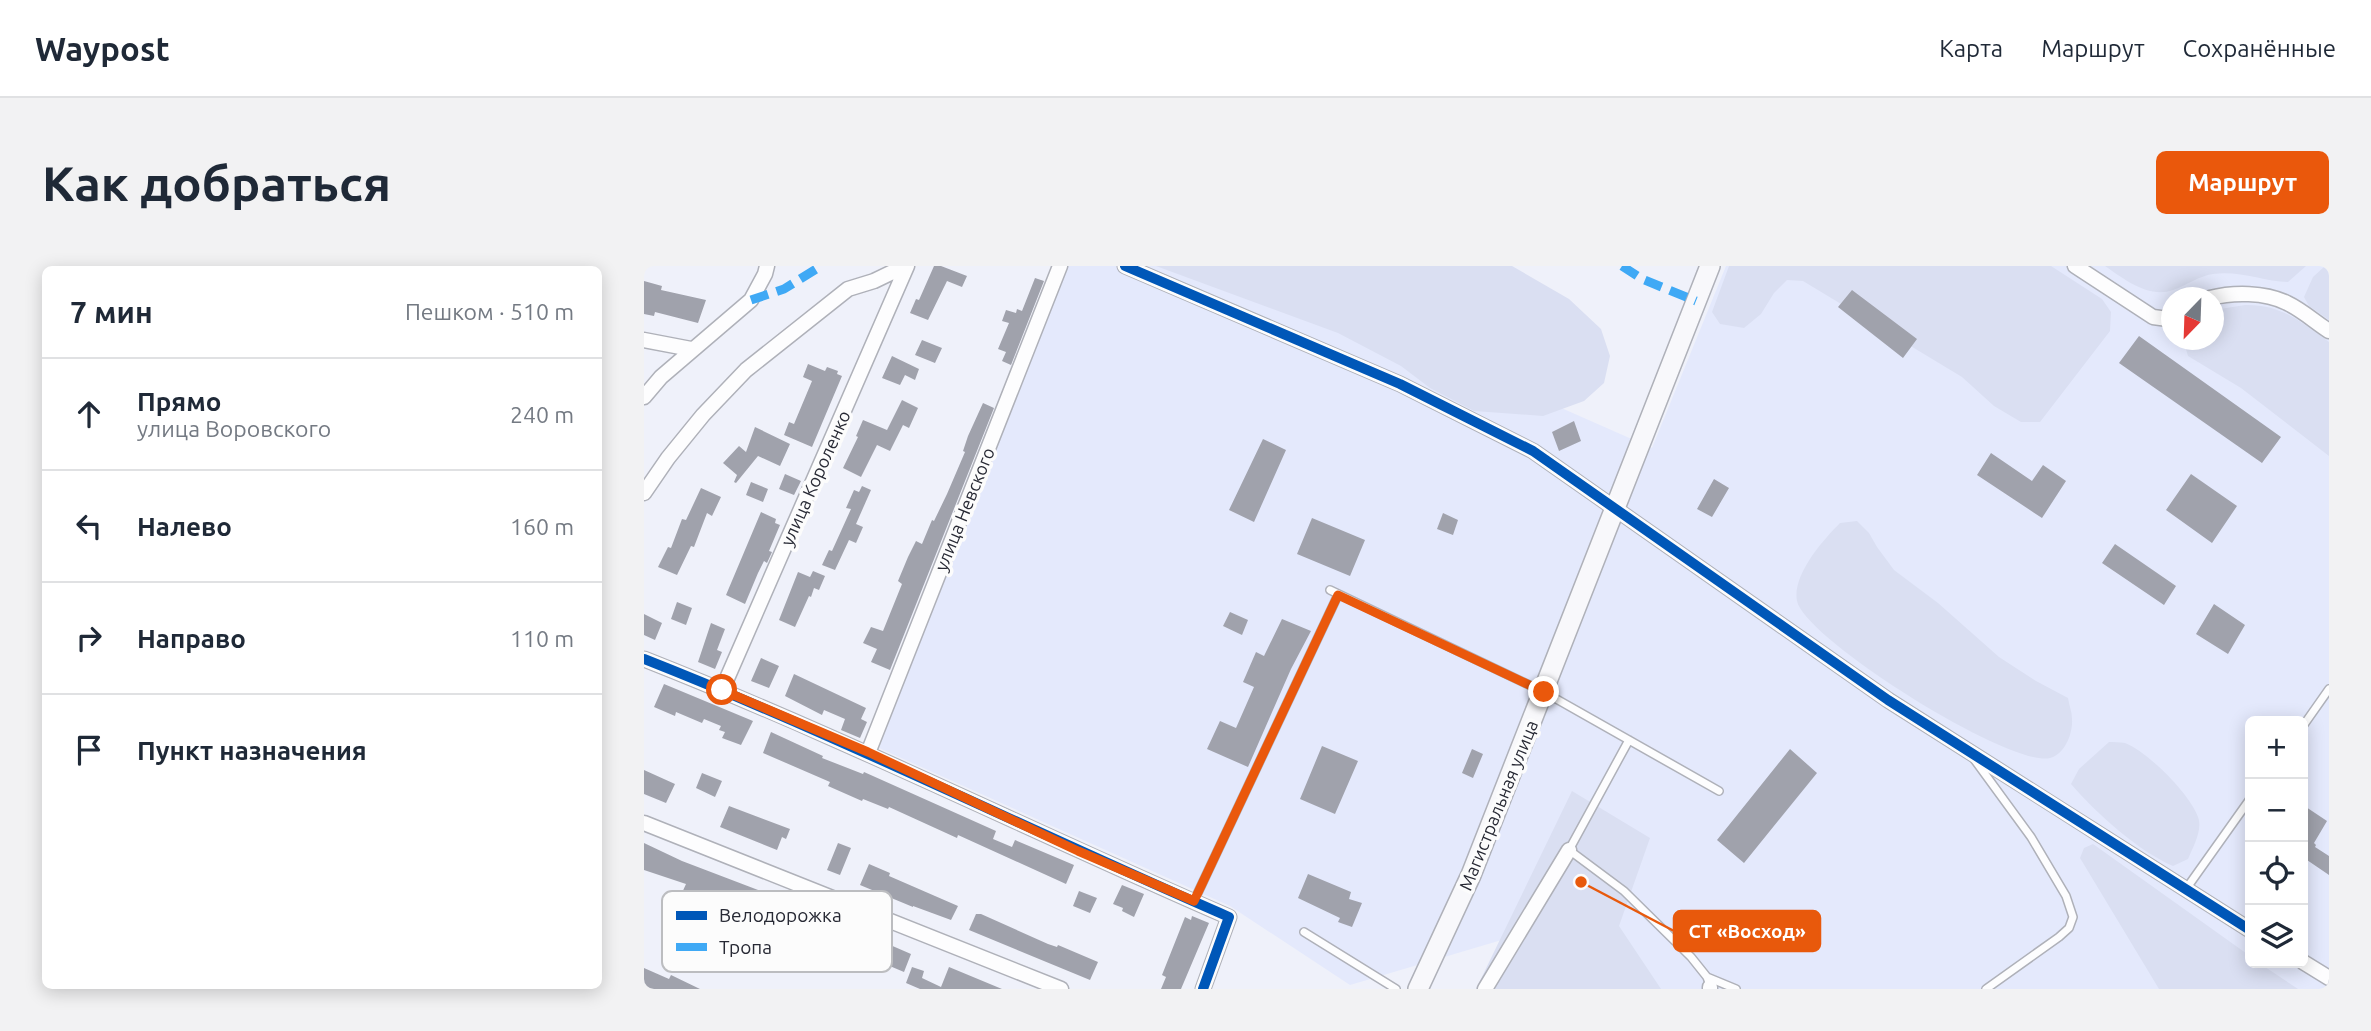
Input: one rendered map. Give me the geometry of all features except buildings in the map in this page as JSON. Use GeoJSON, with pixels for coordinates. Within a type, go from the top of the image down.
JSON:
{"type":"FeatureCollection","features":[{"type":"Feature","properties":{"kind":"main road","name":"Магистральная улица"},"geometry":{"type":"LineString","coordinates":[[1418,989],[1471,875],[1710,266]]}},
{"type":"Feature","properties":{"kind":"street"},"geometry":{"type":"LineString","coordinates":[[644,397],[660,377],[751,300],[767,266]]}},
{"type":"Feature","properties":{"kind":"street"},"geometry":{"type":"LineString","coordinates":[[644,493],[694,425],[746,370],[848,289],[874,281],[906,266]]}},
{"type":"Feature","properties":{"kind":"street","name":"улица Короленко"},"geometry":{"type":"LineString","coordinates":[[722,690],[906,266]]}},
{"type":"Feature","properties":{"kind":"street","name":"улица Невского"},"geometry":{"type":"LineString","coordinates":[[868,752],[1060,266]]}},
{"type":"Feature","properties":{"kind":"street"},"geometry":{"type":"LineString","coordinates":[[1125,266],[1400,384],[1534,451],[1888,700],[2245,927]]}},
{"type":"Feature","properties":{"kind":"street"},"geometry":{"type":"LineString","coordinates":[[2075,266],[2153,317],[2161,318]]}},
{"type":"Feature","properties":{"kind":"street"},"geometry":{"type":"LineString","coordinates":[[2224,294],[2263,296],[2285,302],[2329,331]]}},
{"type":"Feature","properties":{"kind":"street"},"geometry":{"type":"LineString","coordinates":[[644,340],[691,349]]}},
{"type":"Feature","properties":{"kind":"street"},"geometry":{"type":"LineString","coordinates":[[644,659],[868,752],[1078,851],[1229,917],[1203,989]]}},
{"type":"Feature","properties":{"kind":"street"},"geometry":{"type":"LineString","coordinates":[[644,823],[815,891]]}},
{"type":"Feature","properties":{"kind":"street"},"geometry":{"type":"LineString","coordinates":[[1486,989],[1569,850]]}},
{"type":"Feature","properties":{"kind":"street"},"geometry":{"type":"LineString","coordinates":[[892,922],[1061,989]]}},
{"type":"Feature","properties":{"kind":"street"},"geometry":{"type":"LineString","coordinates":[[2308,965],[2329,978]]}},
{"type":"Feature","properties":{"kind":"lane"},"geometry":{"type":"LineString","coordinates":[[1330,590],[1544,692],[1719,791]]}},
{"type":"Feature","properties":{"kind":"lane"},"geometry":{"type":"LineString","coordinates":[[1194,901],[1338,595]]}},
{"type":"Feature","properties":{"kind":"lane"},"geometry":{"type":"LineString","coordinates":[[2308,719],[2329,689]]}},
{"type":"Feature","properties":{"kind":"lane"},"geometry":{"type":"LineString","coordinates":[[1629,740],[1569,850],[1624,891],[1691,957],[1710,985],[1736,989]]}},
{"type":"Feature","properties":{"kind":"lane"},"geometry":{"type":"LineString","coordinates":[[1968,750],[2031,837],[2066,896],[2073,917],[2069,928],[2059,937],[1986,989]]}},
{"type":"Feature","properties":{"kind":"lane"},"geometry":{"type":"LineString","coordinates":[[2185,889],[2245,806]]}},
{"type":"Feature","properties":{"kind":"lane"},"geometry":{"type":"LineString","coordinates":[[1304,932],[1396,989]]}},
{"type":"Feature","properties":{"kind":"shaded area"},"geometry":{"type":"Polygon","coordinates":[[[1058,266],[1239,266],[1652,448],[1726,266],[2329,266],[2329,989],[1633,989],[1592,913],[1350,985],[1230,906],[879,748],[1058,266]]]}},
{"type":"Feature","properties":{"kind":"shaded area"},"geometry":{"type":"Polygon","coordinates":[[[1156,266],[1512,266],[1569,299],[1601,329],[1610,356],[1604,383],[1584,401],[1543,416],[1474,411],[1430,388],[1401,366],[1338,333],[1156,266]]]}},
{"type":"Feature","properties":{"kind":"shaded area"},"geometry":{"type":"Polygon","coordinates":[[[1729,266],[2051,266],[2102,299],[2111,312],[2110,331],[2040,422],[2021,422],[1994,406],[1962,377],[1803,281],[1787,280],[1774,293],[1761,314],[1744,328],[1720,324],[1712,312],[1729,266]]]}},
{"type":"Feature","properties":{"kind":"shaded area"},"geometry":{"type":"Polygon","coordinates":[[[2105,266],[2306,266],[2288,282],[2222,273],[2203,277],[2180,287],[2161,287],[2161,292],[2146,290],[2105,266]]]}},
{"type":"Feature","properties":{"kind":"shaded area"},"geometry":{"type":"Polygon","coordinates":[[[2325,266],[2329,266],[2329,320],[2309,306],[2304,297],[2313,277],[2325,266]]]}},
{"type":"Feature","properties":{"kind":"shaded area"},"geometry":{"type":"Polygon","coordinates":[[[2258,305],[2280,311],[2300,321],[2329,342],[2329,456],[2241,388],[2188,356],[2186,350],[2224,350],[2224,308],[2258,305]]]}},
{"type":"Feature","properties":{"kind":"shaded area"},"geometry":{"type":"Polygon","coordinates":[[[1857,521],[1869,533],[1894,570],[1938,603],[1999,657],[2068,698],[2072,725],[2067,742],[2060,752],[2050,758],[2028,756],[1954,723],[1870,670],[1834,643],[1809,619],[1797,601],[1799,580],[1804,569],[1840,523],[1857,521]]]}},
{"type":"Feature","properties":{"kind":"shaded area"},"geometry":{"type":"Polygon","coordinates":[[[2109,742],[2125,743],[2145,755],[2167,775],[2194,808],[2199,827],[2188,859],[2173,866],[2146,851],[2105,819],[2071,784],[2079,769],[2109,742]]]}},
{"type":"Feature","properties":{"kind":"shaded area"},"geometry":{"type":"Polygon","coordinates":[[[1572,791],[1650,838],[1619,926],[1661,989],[1476,989],[1572,791]]]}},
{"type":"Feature","properties":{"kind":"shaded area"},"geometry":{"type":"Polygon","coordinates":[[[2093,844],[2245,952],[2245,968],[2266,968],[2298,989],[2159,989],[2080,858],[2084,848],[2093,844]]]}},
{"type":"Feature","properties":{"kind":"marked path"},"geometry":{"type":"LineString","coordinates":[[751,300],[784,289],[821,266]]}},
{"type":"Feature","properties":{"kind":"marked path"},"geometry":{"type":"LineString","coordinates":[[1622,266],[1642,279],[1696,301]]}},
{"type":"Feature","properties":{"kind":"cycle path"},"geometry":{"type":"LineString","coordinates":[[1125,266],[1400,384],[1533,451],[1888,700],[2245,927]]}},
{"type":"Feature","properties":{"kind":"cycle path"},"geometry":{"type":"LineString","coordinates":[[644,659],[864,752],[1229,917],[1203,989]]}},
{"type":"Feature","properties":{"kind":"place","name":"СТ «Восход»"},"geometry":{"type":"Point","coordinates":[1581,882]}},
{"type":"Feature","properties":{"kind":"route"},"geometry":{"type":"LineString","coordinates":[[722,690],[868,752],[1078,851],[1194,901],[1338,595],[1544,692]]}}]}
